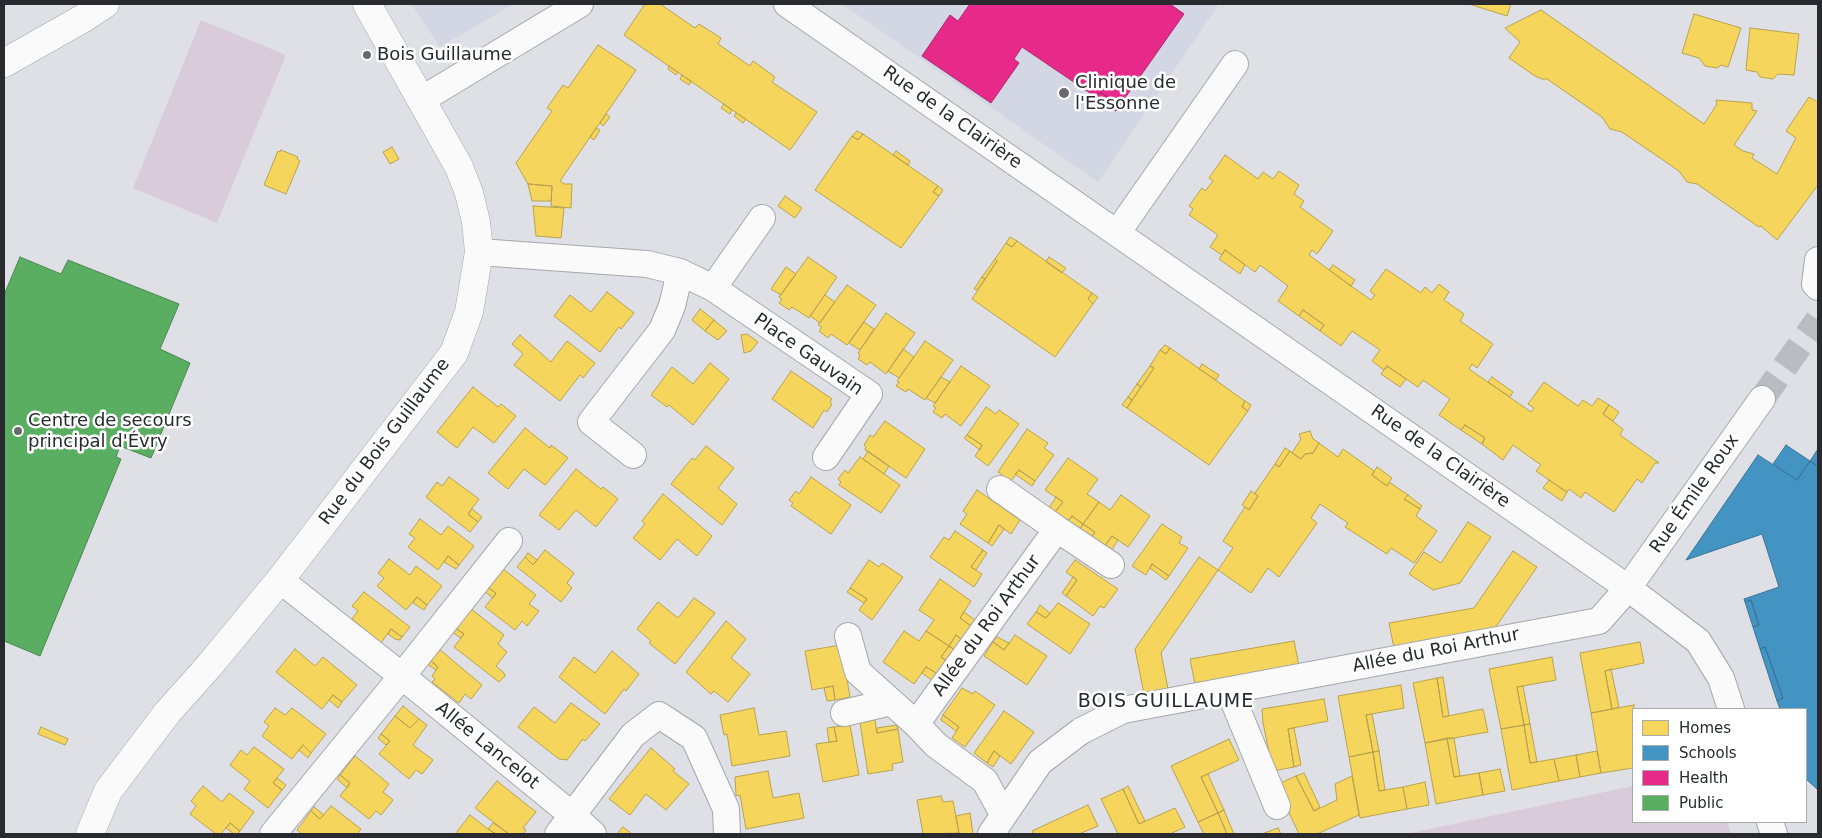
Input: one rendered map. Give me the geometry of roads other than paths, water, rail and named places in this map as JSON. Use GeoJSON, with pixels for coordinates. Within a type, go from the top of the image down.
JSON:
{"type":"FeatureCollection","features":[{"type":"Feature","properties":{"kind":"main road"},"geometry":{"type":"LineString","coordinates":[[4,62],[82,19],[105,4]]}},
{"type":"Feature","properties":{"kind":"main road","name":"Rue du Bois Guillaume"},"geometry":{"type":"LineString","coordinates":[[90,834],[108,791],[167,713],[209,666],[280,580],[454,353],[469,312],[479,252],[476,222],[469,193],[459,167],[367,4]]}},
{"type":"Feature","properties":{"kind":"street"},"geometry":{"type":"LineString","coordinates":[[421,100],[580,4]]}},
{"type":"Feature","properties":{"kind":"street","name":"Rue de la Clairière"},"geometry":{"type":"LineString","coordinates":[[787,4],[1628,588],[1698,641],[1721,678],[1731,708]]}},
{"type":"Feature","properties":{"kind":"street"},"geometry":{"type":"LineString","coordinates":[[1117,232],[1235,64]]}},
{"type":"Feature","properties":{"kind":"street"},"geometry":{"type":"LineString","coordinates":[[713,288],[762,218]]}},
{"type":"Feature","properties":{"kind":"street","name":"Place Gauvain"},"geometry":{"type":"LineString","coordinates":[[479,252],[647,264],[680,272],[713,288],[869,394],[826,457]]}},
{"type":"Feature","properties":{"kind":"street"},"geometry":{"type":"LineString","coordinates":[[1818,260],[1816,284],[1818,287]]}},
{"type":"Feature","properties":{"kind":"street"},"geometry":{"type":"LineString","coordinates":[[633,454],[591,422],[662,330],[672,306],[680,272]]}},
{"type":"Feature","properties":{"kind":"street","name":"Rue Émile Roux"},"geometry":{"type":"LineString","coordinates":[[1628,588],[1762,399]]}},
{"type":"Feature","properties":{"kind":"street"},"geometry":{"type":"LineString","coordinates":[[1000,489],[1110,565]]}},
{"type":"Feature","properties":{"kind":"street","name":"Allée du Roi Arthur"},"geometry":{"type":"LineString","coordinates":[[916,724],[1057,529]]}},
{"type":"Feature","properties":{"kind":"street"},"geometry":{"type":"LineString","coordinates":[[274,834],[509,541]]}},
{"type":"Feature","properties":{"kind":"street","name":"Allée Lancelot"},"geometry":{"type":"LineString","coordinates":[[280,580],[402,676],[565,825],[593,834]]}},
{"type":"Feature","properties":{"kind":"street","name":"Allée du Roi Arthur"},"geometry":{"type":"LineString","coordinates":[[997,824],[1040,762],[1081,731],[1123,710],[1599,621],[1628,588]]}},
{"type":"Feature","properties":{"kind":"street","name":"Allée du Roi Arthur"},"geometry":{"type":"LineString","coordinates":[[848,636],[858,672],[916,724],[936,745],[985,781],[997,824]]}},
{"type":"Feature","properties":{"kind":"street"},"geometry":{"type":"LineString","coordinates":[[1229,690],[1277,806]]}},
{"type":"Feature","properties":{"kind":"street"},"geometry":{"type":"LineString","coordinates":[[844,713],[891,702]]}},
{"type":"Feature","properties":{"kind":"street"},"geometry":{"type":"LineString","coordinates":[[565,825],[633,735],[659,715],[694,738],[726,809],[727,834]]}},
{"type":"Feature","properties":{"kind":"tunnel"},"geometry":{"type":"LineString","coordinates":[[1762,399],[1818,320]]}},
{"type":"Feature","properties":{"kind":"place","name":"Bois Guillaume"},"geometry":{"type":"Point","coordinates":[367,55]}},
{"type":"Feature","properties":{"kind":"place","name":"Clinique de l'Essonne"},"geometry":{"type":"Point","coordinates":[1064,93]}},
{"type":"Feature","properties":{"kind":"place","name":"Centre de secours principal d'Évry"},"geometry":{"type":"Point","coordinates":[18,431]}},
{"type":"Feature","properties":{"kind":"district","name":"BOIS GUILLAUME"},"geometry":{"type":"Point","coordinates":[1166,702]}}]}
